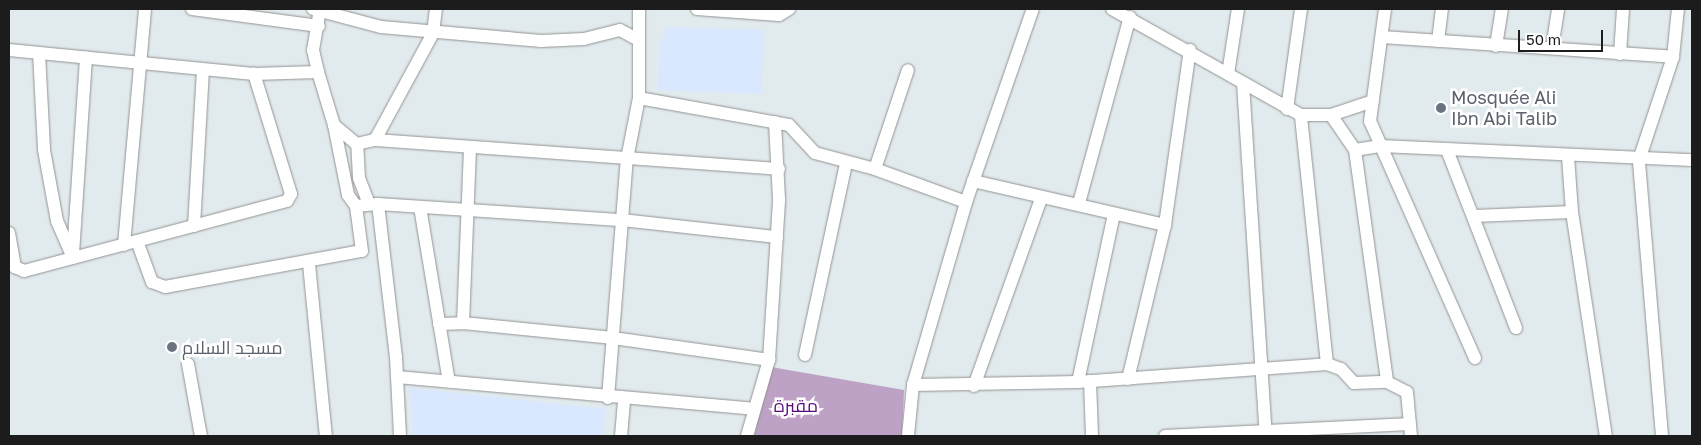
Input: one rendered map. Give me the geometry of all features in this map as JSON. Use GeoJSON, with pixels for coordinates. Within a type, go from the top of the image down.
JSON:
{"type":"FeatureCollection","features":[{"type":"Feature","properties":{"kind":"street"},"geometry":{"type":"LineString","coordinates":[[124,245],[142,63],[145,9]]}},
{"type":"Feature","properties":{"kind":"street"},"geometry":{"type":"LineString","coordinates":[[192,9],[318,14],[381,28],[541,41],[584,39],[620,30],[639,40]]}},
{"type":"Feature","properties":{"kind":"street"},"geometry":{"type":"LineString","coordinates":[[375,140],[433,33],[436,9]]}},
{"type":"Feature","properties":{"kind":"street"},"geometry":{"type":"LineString","coordinates":[[608,398],[627,159],[639,98],[639,9]]}},
{"type":"Feature","properties":{"kind":"street"},"geometry":{"type":"LineString","coordinates":[[697,9],[779,15],[789,9]]}},
{"type":"Feature","properties":{"kind":"street"},"geometry":{"type":"LineString","coordinates":[[908,436],[913,385],[966,202],[1033,9]]}},
{"type":"Feature","properties":{"kind":"street"},"geometry":{"type":"LineString","coordinates":[[1112,9],[1190,50],[1287,109],[1301,114],[1331,115],[1373,101]]}},
{"type":"Feature","properties":{"kind":"street"},"geometry":{"type":"LineString","coordinates":[[1228,74],[1238,9]]}},
{"type":"Feature","properties":{"kind":"street"},"geometry":{"type":"LineString","coordinates":[[1287,109],[1301,9]]}},
{"type":"Feature","properties":{"kind":"street"},"geometry":{"type":"LineString","coordinates":[[1385,9],[1370,121],[1475,358]]}},
{"type":"Feature","properties":{"kind":"street"},"geometry":{"type":"LineString","coordinates":[[1438,41],[1442,9]]}},
{"type":"Feature","properties":{"kind":"street"},"geometry":{"type":"LineString","coordinates":[[1496,46],[1502,9]]}},
{"type":"Feature","properties":{"kind":"street"},"geometry":{"type":"LineString","coordinates":[[1552,48],[1558,9]]}},
{"type":"Feature","properties":{"kind":"street"},"geometry":{"type":"LineString","coordinates":[[1620,54],[1623,9]]}},
{"type":"Feature","properties":{"kind":"street"},"geometry":{"type":"LineString","coordinates":[[1662,436],[1639,160],[1674,57],[1678,9]]}},
{"type":"Feature","properties":{"kind":"street"},"geometry":{"type":"LineString","coordinates":[[318,14],[313,50],[334,125],[348,195],[368,205],[622,220],[777,237]]}},
{"type":"Feature","properties":{"kind":"street"},"geometry":{"type":"LineString","coordinates":[[1079,203],[1130,17]]}},
{"type":"Feature","properties":{"kind":"street"},"geometry":{"type":"LineString","coordinates":[[1382,36],[1496,46],[1674,57]]}},
{"type":"Feature","properties":{"kind":"street"},"geometry":{"type":"LineString","coordinates":[[9,50],[254,74],[318,72]]}},
{"type":"Feature","properties":{"kind":"street"},"geometry":{"type":"LineString","coordinates":[[1128,379],[1165,225],[1190,50]]}},
{"type":"Feature","properties":{"kind":"street"},"geometry":{"type":"LineString","coordinates":[[39,53],[44,150],[57,221],[73,258]]}},
{"type":"Feature","properties":{"kind":"street"},"geometry":{"type":"LineString","coordinates":[[73,258],[86,57]]}},
{"type":"Feature","properties":{"kind":"street"},"geometry":{"type":"LineString","coordinates":[[194,226],[203,69]]}},
{"type":"Feature","properties":{"kind":"street"},"geometry":{"type":"LineString","coordinates":[[875,169],[908,70]]}},
{"type":"Feature","properties":{"kind":"street"},"geometry":{"type":"LineString","coordinates":[[9,233],[15,267],[24,271],[287,202],[291,194],[254,74]]}},
{"type":"Feature","properties":{"kind":"street"},"geometry":{"type":"LineString","coordinates":[[1243,83],[1266,434]]}},
{"type":"Feature","properties":{"kind":"street"},"geometry":{"type":"LineString","coordinates":[[639,98],[775,122],[795,128],[809,150],[846,164],[875,169],[966,202]]}},
{"type":"Feature","properties":{"kind":"street"},"geometry":{"type":"LineString","coordinates":[[1301,114],[1328,364]]}},
{"type":"Feature","properties":{"kind":"street"},"geometry":{"type":"LineString","coordinates":[[1331,115],[1355,150],[1387,382]]}},
{"type":"Feature","properties":{"kind":"street"},"geometry":{"type":"LineString","coordinates":[[747,436],[768,360],[777,237],[779,169],[775,122]]}},
{"type":"Feature","properties":{"kind":"street"},"geometry":{"type":"LineString","coordinates":[[334,125],[357,144],[359,178],[368,205],[397,377],[400,436]]}},
{"type":"Feature","properties":{"kind":"street"},"geometry":{"type":"LineString","coordinates":[[357,144],[375,140],[779,169]]}},
{"type":"Feature","properties":{"kind":"street"},"geometry":{"type":"LineString","coordinates":[[1355,150],[1381,146],[1568,157],[1692,160]]}},
{"type":"Feature","properties":{"kind":"street"},"geometry":{"type":"LineString","coordinates":[[463,323],[470,147]]}},
{"type":"Feature","properties":{"kind":"street"},"geometry":{"type":"LineString","coordinates":[[1447,150],[1516,328]]}},
{"type":"Feature","properties":{"kind":"street"},"geometry":{"type":"LineString","coordinates":[[1568,157],[1572,212],[1606,436]]}},
{"type":"Feature","properties":{"kind":"street"},"geometry":{"type":"LineString","coordinates":[[806,355],[846,164]]}},
{"type":"Feature","properties":{"kind":"street"},"geometry":{"type":"LineString","coordinates":[[973,181],[1041,198],[1079,203],[1114,214],[1165,225]]}},
{"type":"Feature","properties":{"kind":"street"},"geometry":{"type":"LineString","coordinates":[[974,386],[1041,198]]}},
{"type":"Feature","properties":{"kind":"street"},"geometry":{"type":"LineString","coordinates":[[137,241],[152,282],[165,287],[309,264],[362,251],[368,205]]}},
{"type":"Feature","properties":{"kind":"street"},"geometry":{"type":"LineString","coordinates":[[420,207],[449,382]]}},
{"type":"Feature","properties":{"kind":"street"},"geometry":{"type":"LineString","coordinates":[[1474,216],[1572,212]]}},
{"type":"Feature","properties":{"kind":"street"},"geometry":{"type":"LineString","coordinates":[[1092,436],[1084,382],[1114,214]]}},
{"type":"Feature","properties":{"kind":"street"},"geometry":{"type":"LineString","coordinates":[[309,264],[326,436]]}},
{"type":"Feature","properties":{"kind":"street"},"geometry":{"type":"LineString","coordinates":[[440,324],[463,323],[613,338],[768,360]]}},
{"type":"Feature","properties":{"kind":"street"},"geometry":{"type":"LineString","coordinates":[[188,364],[202,436]]}},
{"type":"Feature","properties":{"kind":"street"},"geometry":{"type":"LineString","coordinates":[[913,385],[974,386],[1084,382],[1328,364],[1341,369],[1354,383],[1387,382],[1407,392],[1410,430],[1165,436]]}},
{"type":"Feature","properties":{"kind":"street"},"geometry":{"type":"LineString","coordinates":[[397,377],[624,400],[754,409]]}},
{"type":"Feature","properties":{"kind":"street"},"geometry":{"type":"LineString","coordinates":[[621,436],[624,400]]}},
{"type":"Feature","properties":{"kind":"shaded area"},"geometry":{"type":"Polygon","coordinates":[[[665,27],[764,30],[761,94],[658,90],[659,39],[664,39],[665,27]]]}},
{"type":"Feature","properties":{"kind":"shaded area"},"geometry":{"type":"Polygon","coordinates":[[[409,388],[606,409],[603,436],[413,436],[409,388]]]}},
{"type":"Feature","properties":{"kind":"green space","name":"مقبرة"},"geometry":{"type":"Polygon","coordinates":[[[771,367],[904,390],[902,436],[754,436],[771,367]]]}},
{"type":"Feature","properties":{"kind":"place","name":"Mosquée Ali Ibn Abi Talib"},"geometry":{"type":"Point","coordinates":[1441,108]}},
{"type":"Feature","properties":{"kind":"place","name":"مسجد السلام"},"geometry":{"type":"Point","coordinates":[172,347]}}]}
